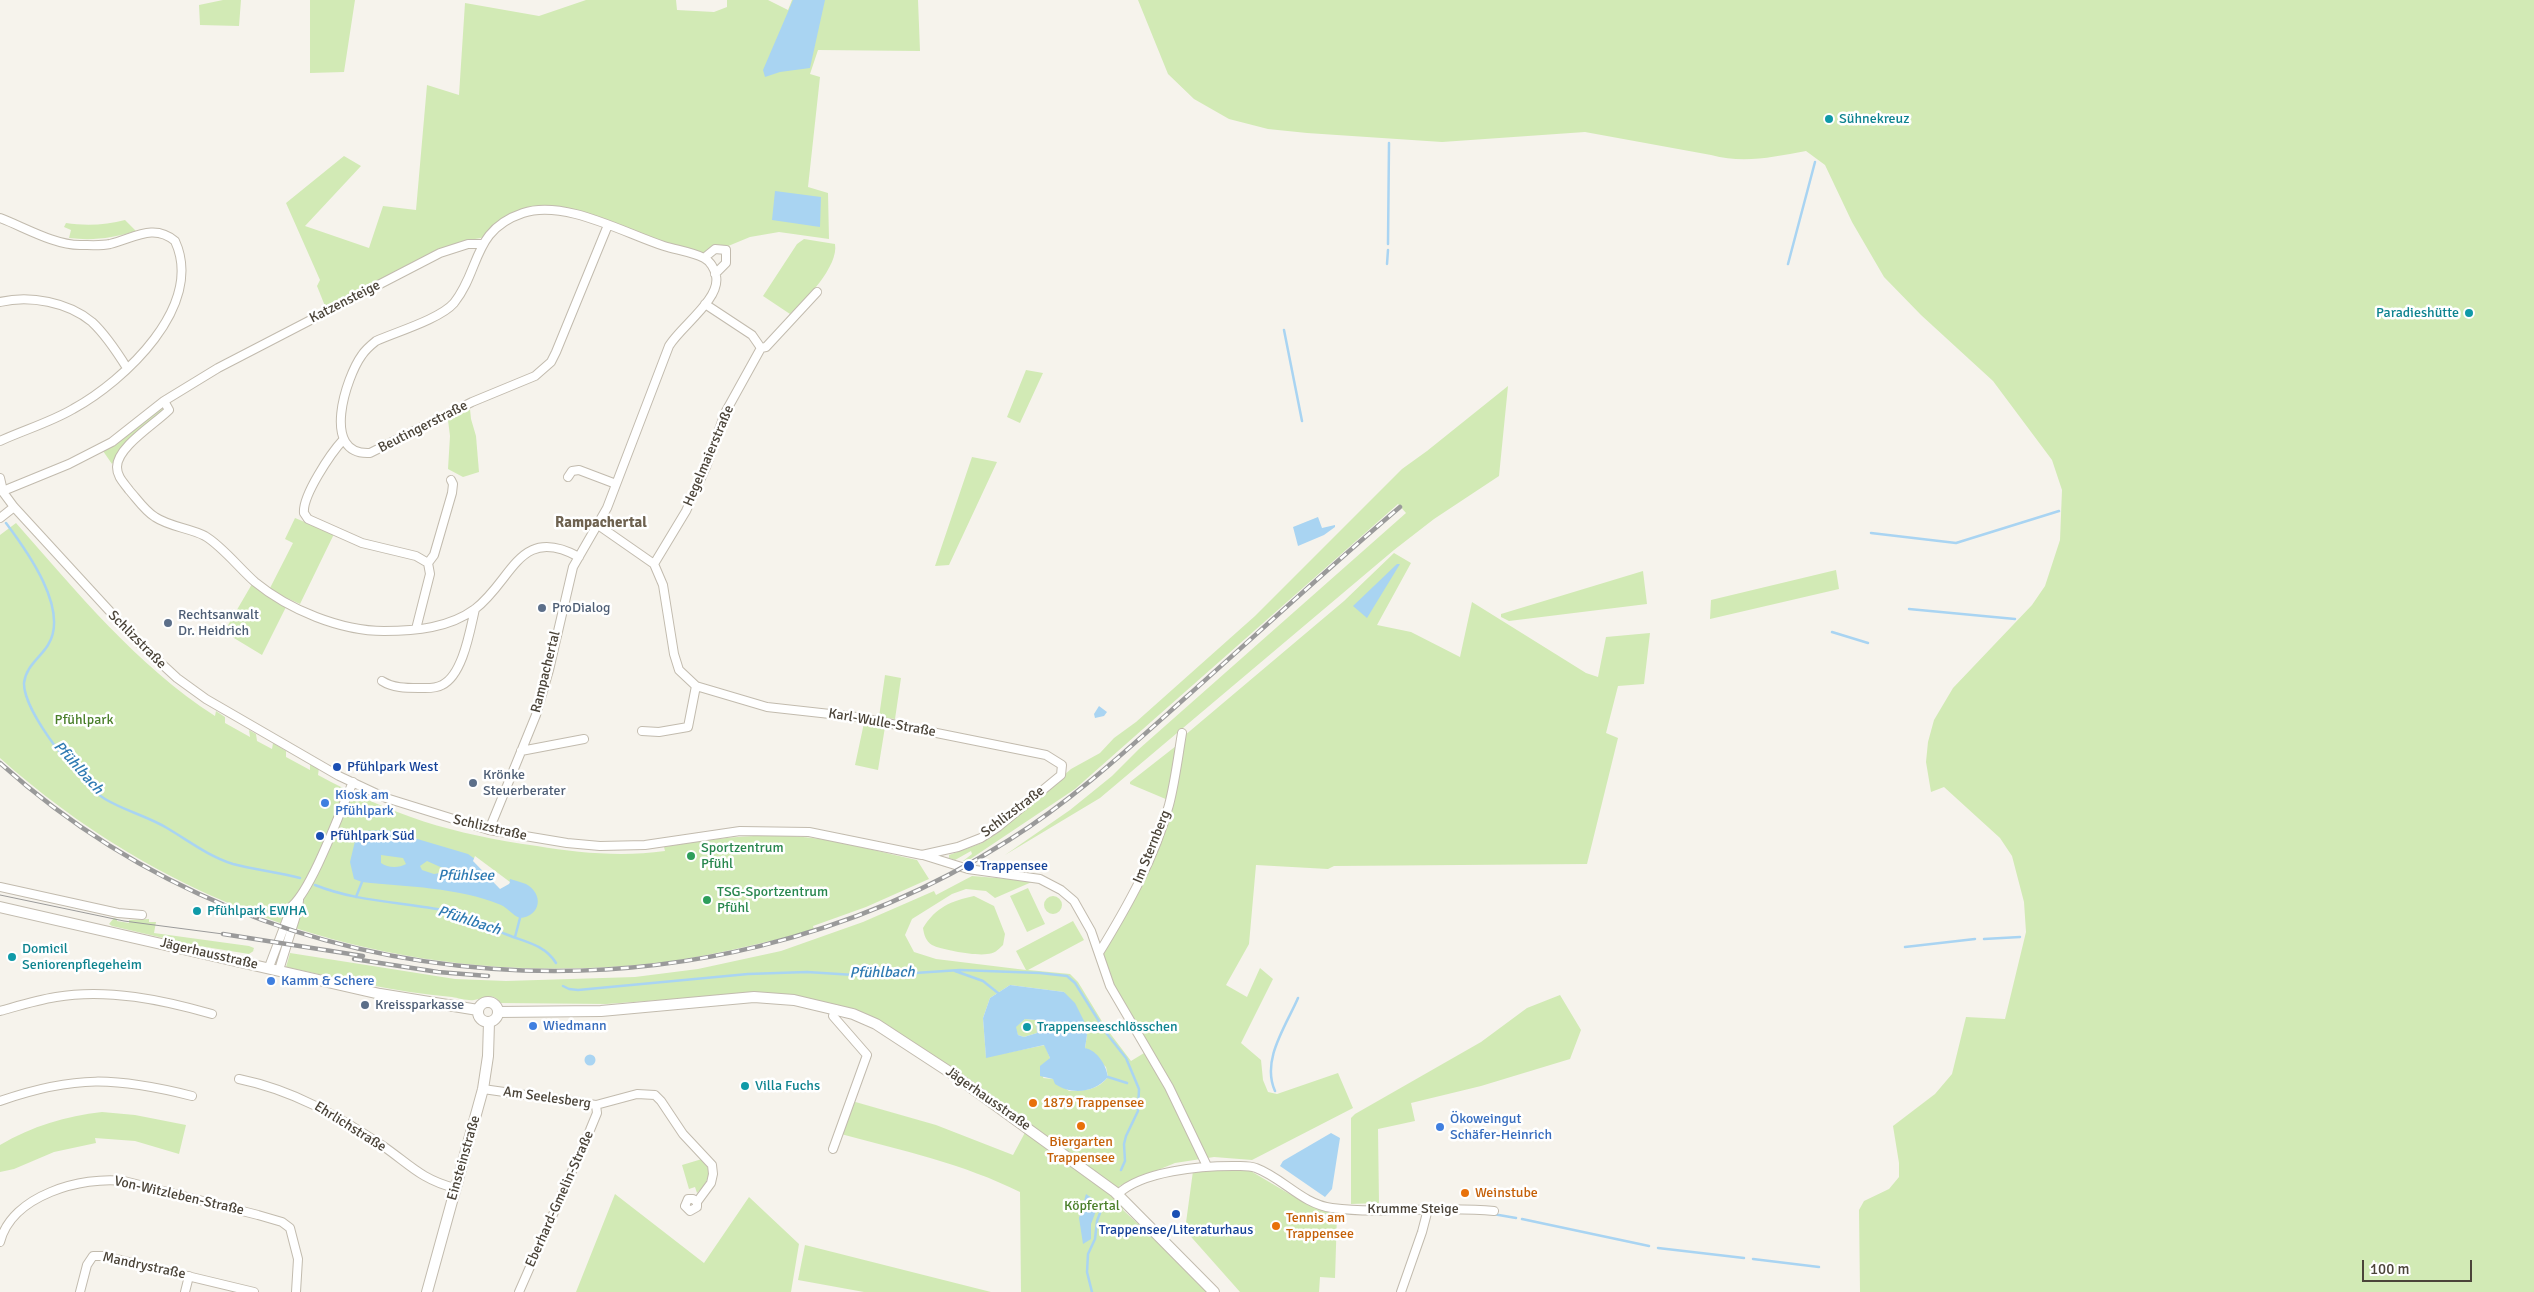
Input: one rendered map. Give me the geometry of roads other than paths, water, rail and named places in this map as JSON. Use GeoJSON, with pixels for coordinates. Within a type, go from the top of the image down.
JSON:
{"type":"FeatureCollection","features":[{"type":"Feature","properties":{"kind":"street"},"geometry":{"type":"LineString","coordinates":[[428,563],[416,556],[362,543],[308,518],[304,513],[306,500],[334,450],[343,440],[341,418],[343,404],[361,356],[376,341],[440,313],[452,304],[461,293],[482,244],[489,234],[505,222],[532,211],[556,211],[608,225],[663,246],[704,258],[715,274]]}},
{"type":"Feature","properties":{"kind":"street"},"geometry":{"type":"LineString","coordinates":[[0,218],[54,240],[77,245],[109,244],[138,234],[162,232],[175,241],[181,265],[176,300],[154,340],[127,368],[106,388],[73,410],[0,441]]}},
{"type":"Feature","properties":{"kind":"street","name":"Beutingerstraße"},"geometry":{"type":"LineString","coordinates":[[343,440],[357,452],[376,452],[448,414],[524,382],[544,370],[556,352],[608,225]]}},
{"type":"Feature","properties":{"kind":"street","name":"Katzensteige"},"geometry":{"type":"LineString","coordinates":[[2,489],[69,464],[112,442],[164,401],[254,348],[440,253],[468,244],[482,244]]}},
{"type":"Feature","properties":{"kind":"street","name":"Rampachertal"},"geometry":{"type":"LineString","coordinates":[[489,830],[544,690],[569,581],[578,556],[598,525],[616,484],[657,372],[669,346],[675,336],[705,304],[716,286],[715,274],[726,264],[726,250],[715,249],[704,258]]}},
{"type":"Feature","properties":{"kind":"street","name":"Hegelmaierstraße"},"geometry":{"type":"LineString","coordinates":[[654,564],[686,511],[706,467],[725,414],[761,348],[766,346],[817,292]]}},
{"type":"Feature","properties":{"kind":"street"},"geometry":{"type":"LineString","coordinates":[[0,302],[28,299],[66,308],[94,324],[114,348],[127,368]]}},
{"type":"Feature","properties":{"kind":"street"},"geometry":{"type":"LineString","coordinates":[[705,304],[752,335],[761,348]]}},
{"type":"Feature","properties":{"kind":"street"},"geometry":{"type":"LineString","coordinates":[[164,401],[169,410],[125,449],[117,463],[119,477],[155,518],[205,536],[261,586],[295,607],[351,626],[384,631],[416,629],[449,623],[475,609],[517,560],[531,550],[556,546],[578,556]]}},
{"type":"Feature","properties":{"kind":"street"},"geometry":{"type":"LineString","coordinates":[[568,477],[572,471],[579,470],[616,484]]}},
{"type":"Feature","properties":{"kind":"street","name":"Schlizstraße"},"geometry":{"type":"LineString","coordinates":[[0,478],[2,489],[14,507],[125,629],[177,678],[230,714],[353,782],[414,808],[489,830],[558,842],[600,846],[645,845],[740,831],[808,832],[922,855],[958,847],[981,838],[1055,781],[1063,770]]}},
{"type":"Feature","properties":{"kind":"street"},"geometry":{"type":"LineString","coordinates":[[416,629],[430,574],[428,563],[434,555],[452,493],[453,484],[451,480]]}},
{"type":"Feature","properties":{"kind":"street"},"geometry":{"type":"LineString","coordinates":[[0,518],[14,507]]}},
{"type":"Feature","properties":{"kind":"street"},"geometry":{"type":"LineString","coordinates":[[598,525],[654,564]]}},
{"type":"Feature","properties":{"kind":"street","name":"Karl-Wulle-Straße"},"geometry":{"type":"LineString","coordinates":[[654,564],[662,585],[674,654],[679,670],[696,686],[767,707],[857,717],[1046,755],[1059,760],[1063,770]]}},
{"type":"Feature","properties":{"kind":"street"},"geometry":{"type":"LineString","coordinates":[[382,681],[397,687],[433,688],[444,684],[452,676],[460,661],[475,609]]}},
{"type":"Feature","properties":{"kind":"street"},"geometry":{"type":"LineString","coordinates":[[642,731],[659,732],[688,727],[696,686]]}},
{"type":"Feature","properties":{"kind":"street","name":"Im Sternberg"},"geometry":{"type":"LineString","coordinates":[[1099,953],[1126,909],[1147,864],[1169,805],[1182,734]]}},
{"type":"Feature","properties":{"kind":"street"},"geometry":{"type":"LineString","coordinates":[[521,751],[584,740]]}},
{"type":"Feature","properties":{"kind":"street"},"geometry":{"type":"LineString","coordinates":[[280,970],[299,900],[353,782]]}},
{"type":"Feature","properties":{"kind":"street"},"geometry":{"type":"LineString","coordinates":[[922,855],[954,866],[1033,877],[1052,884],[1069,896],[1080,910],[1099,953],[1110,986],[1162,1074],[1207,1166],[1172,1172],[1134,1184],[1118,1194]]}},
{"type":"Feature","properties":{"kind":"street"},"geometry":{"type":"LineString","coordinates":[[0,887],[118,913],[142,915]]}},
{"type":"Feature","properties":{"kind":"street"},"geometry":{"type":"LineString","coordinates":[[268,967],[292,906],[299,900]]}},
{"type":"Feature","properties":{"kind":"street","name":"Jägerhausstraße"},"geometry":{"type":"LineString","coordinates":[[0,907],[406,1000],[478,1010]]}},
{"type":"Feature","properties":{"kind":"street"},"geometry":{"type":"LineString","coordinates":[[0,1011],[57,997],[114,995],[158,1000],[212,1014]]}},
{"type":"Feature","properties":{"kind":"street","name":"Jägerhausstraße"},"geometry":{"type":"LineString","coordinates":[[498,1012],[601,1011],[754,997],[794,1000],[835,1009],[876,1024],[908,1044],[1063,1152],[1118,1194],[1214,1292]]}},
{"type":"Feature","properties":{"kind":"street"},"geometry":{"type":"LineString","coordinates":[[488,1002],[495,1004],[498,1012],[494,1020],[488,1022],[481,1019],[478,1010],[481,1004],[488,1002]]}},
{"type":"Feature","properties":{"kind":"street"},"geometry":{"type":"LineString","coordinates":[[834,1148],[866,1054],[833,1016],[835,1009]]}},
{"type":"Feature","properties":{"kind":"street","name":"Einsteinstraße"},"geometry":{"type":"LineString","coordinates":[[427,1292],[483,1089],[488,1056],[488,1022]]}},
{"type":"Feature","properties":{"kind":"street","name":"Ehrlichstraße"},"geometry":{"type":"LineString","coordinates":[[239,1078],[287,1093],[325,1110],[385,1148],[426,1178],[455,1188]]}},
{"type":"Feature","properties":{"kind":"street"},"geometry":{"type":"LineString","coordinates":[[0,1101],[30,1091],[58,1085],[101,1081],[143,1084],[192,1096]]}},
{"type":"Feature","properties":{"kind":"street","name":"Am Seelesberg"},"geometry":{"type":"LineString","coordinates":[[483,1089],[596,1105],[643,1093],[658,1097],[683,1134],[712,1165],[711,1183],[697,1202]]}},
{"type":"Feature","properties":{"kind":"street","name":"Eberhard-Gmelin-Straße"},"geometry":{"type":"LineString","coordinates":[[519,1292],[590,1130],[597,1113],[596,1105]]}},
{"type":"Feature","properties":{"kind":"street","name":"Krumme Steige"},"geometry":{"type":"LineString","coordinates":[[1207,1166],[1253,1167],[1267,1173],[1310,1202],[1322,1206],[1428,1209],[1452,1207],[1494,1211]]}},
{"type":"Feature","properties":{"kind":"street","name":"Von-Witzleben-Straße"},"geometry":{"type":"LineString","coordinates":[[0,1242],[3,1230],[23,1208],[49,1193],[79,1183],[101,1180],[124,1181],[282,1222],[290,1228],[298,1254],[296,1292]]}},
{"type":"Feature","properties":{"kind":"street"},"geometry":{"type":"LineString","coordinates":[[1400,1292],[1422,1232],[1428,1209]]}},
{"type":"Feature","properties":{"kind":"street","name":"Mandrystraße"},"geometry":{"type":"LineString","coordinates":[[80,1292],[87,1264],[94,1256],[104,1256],[254,1292]]}},
{"type":"Feature","properties":{"kind":"street"},"geometry":{"type":"LineString","coordinates":[[185,1292],[189,1276]]}},
{"type":"Feature","properties":{"kind":"water"},"geometry":{"type":"Polygon","coordinates":[[[793,0],[825,0],[810,68],[780,72],[765,77],[763,70],[793,0]]]}},
{"type":"Feature","properties":{"kind":"water"},"geometry":{"type":"Polygon","coordinates":[[[775,191],[821,197],[820,227],[772,220],[775,191]]]}},
{"type":"Feature","properties":{"kind":"water"},"geometry":{"type":"Polygon","coordinates":[[[1318,517],[1322,528],[1335,525],[1335,527],[1324,535],[1298,546],[1293,527],[1318,517]]]}},
{"type":"Feature","properties":{"kind":"water"},"geometry":{"type":"Polygon","coordinates":[[[1397,564],[1400,564],[1367,618],[1353,606],[1397,564]]]}},
{"type":"Feature","properties":{"kind":"water"},"geometry":{"type":"Polygon","coordinates":[[[1099,706],[1107,712],[1104,716],[1095,718],[1094,714],[1099,706]]]}},
{"type":"Feature","properties":{"kind":"water","name":"Pfühlsee"},"geometry":{"type":"Polygon","coordinates":[[[387,830],[468,854],[509,884],[510,879],[532,888],[538,899],[536,909],[527,916],[520,918],[501,905],[450,891],[362,882],[354,879],[350,862],[356,837],[364,831],[387,830]],[[381,855],[381,863],[387,866],[397,867],[406,864],[403,858],[381,855]],[[427,861],[420,866],[422,870],[434,874],[446,872],[447,870],[427,861]]]}},
{"type":"Feature","properties":{"kind":"water"},"geometry":{"type":"Polygon","coordinates":[[[1010,985],[1064,992],[1075,1003],[1084,1021],[1087,1035],[1085,1048],[1094,1052],[1101,1059],[1108,1077],[1096,1086],[1083,1091],[1061,1088],[1055,1084],[1053,1079],[1040,1076],[1040,1066],[1050,1058],[1044,1045],[986,1058],[983,1018],[990,998],[1010,985]],[[1025,1019],[1016,1027],[1018,1035],[1024,1037],[1037,1033],[1036,1020],[1025,1019]]]}},
{"type":"Feature","properties":{"kind":"water"},"geometry":{"type":"Polygon","coordinates":[[[590,1054],[596,1060],[590,1066],[584,1060],[590,1054]]]}},
{"type":"Feature","properties":{"kind":"water"},"geometry":{"type":"Polygon","coordinates":[[[1331,1133],[1340,1138],[1332,1189],[1325,1197],[1280,1166],[1283,1161],[1331,1133]]]}},
{"type":"Feature","properties":{"kind":"water"},"geometry":{"type":"Polygon","coordinates":[[[1086,1194],[1099,1203],[1091,1224],[1091,1239],[1083,1244],[1079,1218],[1086,1194]]]}},
{"type":"Feature","properties":{"kind":"waterway"},"geometry":{"type":"LineString","coordinates":[[1388,244],[1389,143]]}},
{"type":"Feature","properties":{"kind":"waterway"},"geometry":{"type":"LineString","coordinates":[[1788,264],[1815,162]]}},
{"type":"Feature","properties":{"kind":"waterway"},"geometry":{"type":"LineString","coordinates":[[1387,264],[1388,250]]}},
{"type":"Feature","properties":{"kind":"waterway"},"geometry":{"type":"LineString","coordinates":[[1284,330],[1302,421]]}},
{"type":"Feature","properties":{"kind":"waterway"},"geometry":{"type":"LineString","coordinates":[[1871,533],[1956,543],[2059,511]]}},
{"type":"Feature","properties":{"kind":"waterway","name":"Pfühlbach"},"geometry":{"type":"LineString","coordinates":[[6,523],[25,549],[43,581],[54,615],[53,631],[48,645],[30,667],[25,677],[26,696],[55,746],[82,779],[105,799],[159,824],[215,857],[241,866],[300,878]]}},
{"type":"Feature","properties":{"kind":"waterway"},"geometry":{"type":"LineString","coordinates":[[1909,609],[2015,619]]}},
{"type":"Feature","properties":{"kind":"waterway"},"geometry":{"type":"LineString","coordinates":[[1832,632],[1868,643]]}},
{"type":"Feature","properties":{"kind":"waterway"},"geometry":{"type":"LineString","coordinates":[[356,897],[362,882]]}},
{"type":"Feature","properties":{"kind":"waterway","name":"Pfühlbach"},"geometry":{"type":"LineString","coordinates":[[315,885],[347,895],[463,915],[541,948],[556,963]]}},
{"type":"Feature","properties":{"kind":"waterway"},"geometry":{"type":"LineString","coordinates":[[515,937],[520,918]]}},
{"type":"Feature","properties":{"kind":"waterway"},"geometry":{"type":"LineString","coordinates":[[1984,939],[2020,937]]}},
{"type":"Feature","properties":{"kind":"waterway"},"geometry":{"type":"LineString","coordinates":[[1905,947],[1975,939]]}},
{"type":"Feature","properties":{"kind":"waterway","name":"Pfühlbach"},"geometry":{"type":"LineString","coordinates":[[563,986],[578,990],[748,974],[807,972],[870,976],[960,970],[1067,976],[1075,983],[1107,1034],[1126,1058],[1139,1089]]}},
{"type":"Feature","properties":{"kind":"waterway"},"geometry":{"type":"LineString","coordinates":[[955,971],[983,981],[998,993]]}},
{"type":"Feature","properties":{"kind":"waterway"},"geometry":{"type":"LineString","coordinates":[[1275,1091],[1271,1079],[1273,1055],[1298,998]]}},
{"type":"Feature","properties":{"kind":"waterway"},"geometry":{"type":"LineString","coordinates":[[1108,1077],[1127,1083]]}},
{"type":"Feature","properties":{"kind":"waterway"},"geometry":{"type":"LineString","coordinates":[[1121,1170],[1125,1161],[1124,1144],[1126,1136],[1138,1111],[1139,1089]]}},
{"type":"Feature","properties":{"kind":"waterway"},"geometry":{"type":"LineString","coordinates":[[1092,1292],[1087,1272],[1088,1254],[1095,1239],[1097,1221],[1104,1202]]}},
{"type":"Feature","properties":{"kind":"waterway"},"geometry":{"type":"LineString","coordinates":[[1493,1214],[1516,1218]]}},
{"type":"Feature","properties":{"kind":"waterway"},"geometry":{"type":"LineString","coordinates":[[1522,1219],[1649,1246]]}},
{"type":"Feature","properties":{"kind":"waterway"},"geometry":{"type":"LineString","coordinates":[[1658,1248],[1744,1258]]}},
{"type":"Feature","properties":{"kind":"waterway"},"geometry":{"type":"LineString","coordinates":[[1753,1259],[1819,1267]]}},
{"type":"Feature","properties":{"kind":"tram line"},"geometry":{"type":"LineString","coordinates":[[0,895],[124,921],[223,934]]}},
{"type":"Feature","properties":{"kind":"railway"},"geometry":{"type":"LineString","coordinates":[[0,763],[110,846],[231,908],[359,949],[492,969],[626,968],[759,946],[888,903],[1009,840],[1033,825],[1121,755],[1400,507]]}},
{"type":"Feature","properties":{"kind":"railway"},"geometry":{"type":"LineString","coordinates":[[223,934],[363,956]]}},
{"type":"Feature","properties":{"kind":"railway"},"geometry":{"type":"LineString","coordinates":[[354,959],[438,972],[488,976]]}},
{"type":"Feature","properties":{"kind":"place","name":"Sühnekreuz"},"geometry":{"type":"Point","coordinates":[1829,119]}},
{"type":"Feature","properties":{"kind":"place","name":"Paradieshütte"},"geometry":{"type":"Point","coordinates":[2469,313]}},
{"type":"Feature","properties":{"kind":"place","name":"ProDialog"},"geometry":{"type":"Point","coordinates":[542,608]}},
{"type":"Feature","properties":{"kind":"place","name":"Rechtsanwalt Dr. Heidrich"},"geometry":{"type":"Point","coordinates":[168,623]}},
{"type":"Feature","properties":{"kind":"place","name":"Pfühlpark West"},"geometry":{"type":"Point","coordinates":[337,767]}},
{"type":"Feature","properties":{"kind":"place","name":"Krönke Steuerberater"},"geometry":{"type":"Point","coordinates":[473,783]}},
{"type":"Feature","properties":{"kind":"place","name":"Kiosk am Pfühlpark"},"geometry":{"type":"Point","coordinates":[325,803]}},
{"type":"Feature","properties":{"kind":"place","name":"Pfühlpark Süd"},"geometry":{"type":"Point","coordinates":[320,836]}},
{"type":"Feature","properties":{"kind":"place","name":"Sportzentrum Pfühl"},"geometry":{"type":"Point","coordinates":[691,856]}},
{"type":"Feature","properties":{"kind":"place","name":"Trappensee"},"geometry":{"type":"Point","coordinates":[969,866]}},
{"type":"Feature","properties":{"kind":"place","name":"TSG-Sportzentrum Pfühl"},"geometry":{"type":"Point","coordinates":[707,900]}},
{"type":"Feature","properties":{"kind":"place","name":"Pfühlpark EWHA"},"geometry":{"type":"Point","coordinates":[197,911]}},
{"type":"Feature","properties":{"kind":"place","name":"Domicil Seniorenpflegeheim"},"geometry":{"type":"Point","coordinates":[12,957]}},
{"type":"Feature","properties":{"kind":"place","name":"Kamm & Schere"},"geometry":{"type":"Point","coordinates":[271,981]}},
{"type":"Feature","properties":{"kind":"place","name":"Kreissparkasse"},"geometry":{"type":"Point","coordinates":[365,1005]}},
{"type":"Feature","properties":{"kind":"place","name":"Wiedmann"},"geometry":{"type":"Point","coordinates":[533,1026]}},
{"type":"Feature","properties":{"kind":"place","name":"Trappenseeschlösschen"},"geometry":{"type":"Point","coordinates":[1027,1027]}},
{"type":"Feature","properties":{"kind":"place","name":"Villa Fuchs"},"geometry":{"type":"Point","coordinates":[745,1086]}},
{"type":"Feature","properties":{"kind":"place","name":"1879 Trappensee"},"geometry":{"type":"Point","coordinates":[1033,1103]}},
{"type":"Feature","properties":{"kind":"place","name":"Biergarten Trappensee"},"geometry":{"type":"Point","coordinates":[1081,1126]}},
{"type":"Feature","properties":{"kind":"place","name":"Ökoweingut Schäfer-Heinrich"},"geometry":{"type":"Point","coordinates":[1440,1127]}},
{"type":"Feature","properties":{"kind":"place","name":"Weinstube"},"geometry":{"type":"Point","coordinates":[1465,1193]}},
{"type":"Feature","properties":{"kind":"place","name":"Trappensee/Literaturhaus"},"geometry":{"type":"Point","coordinates":[1176,1214]}},
{"type":"Feature","properties":{"kind":"place","name":"Tennis am Trappensee"},"geometry":{"type":"Point","coordinates":[1276,1226]}},
{"type":"Feature","properties":{"kind":"district","name":"Rampachertal"},"geometry":{"type":"Point","coordinates":[601,523]}},
{"type":"Feature","properties":{"kind":"park label","name":"Pfühlpark"},"geometry":{"type":"Point","coordinates":[84,720]}},
{"type":"Feature","properties":{"kind":"park label","name":"Köpfertal"},"geometry":{"type":"Point","coordinates":[1092,1206]}}]}
